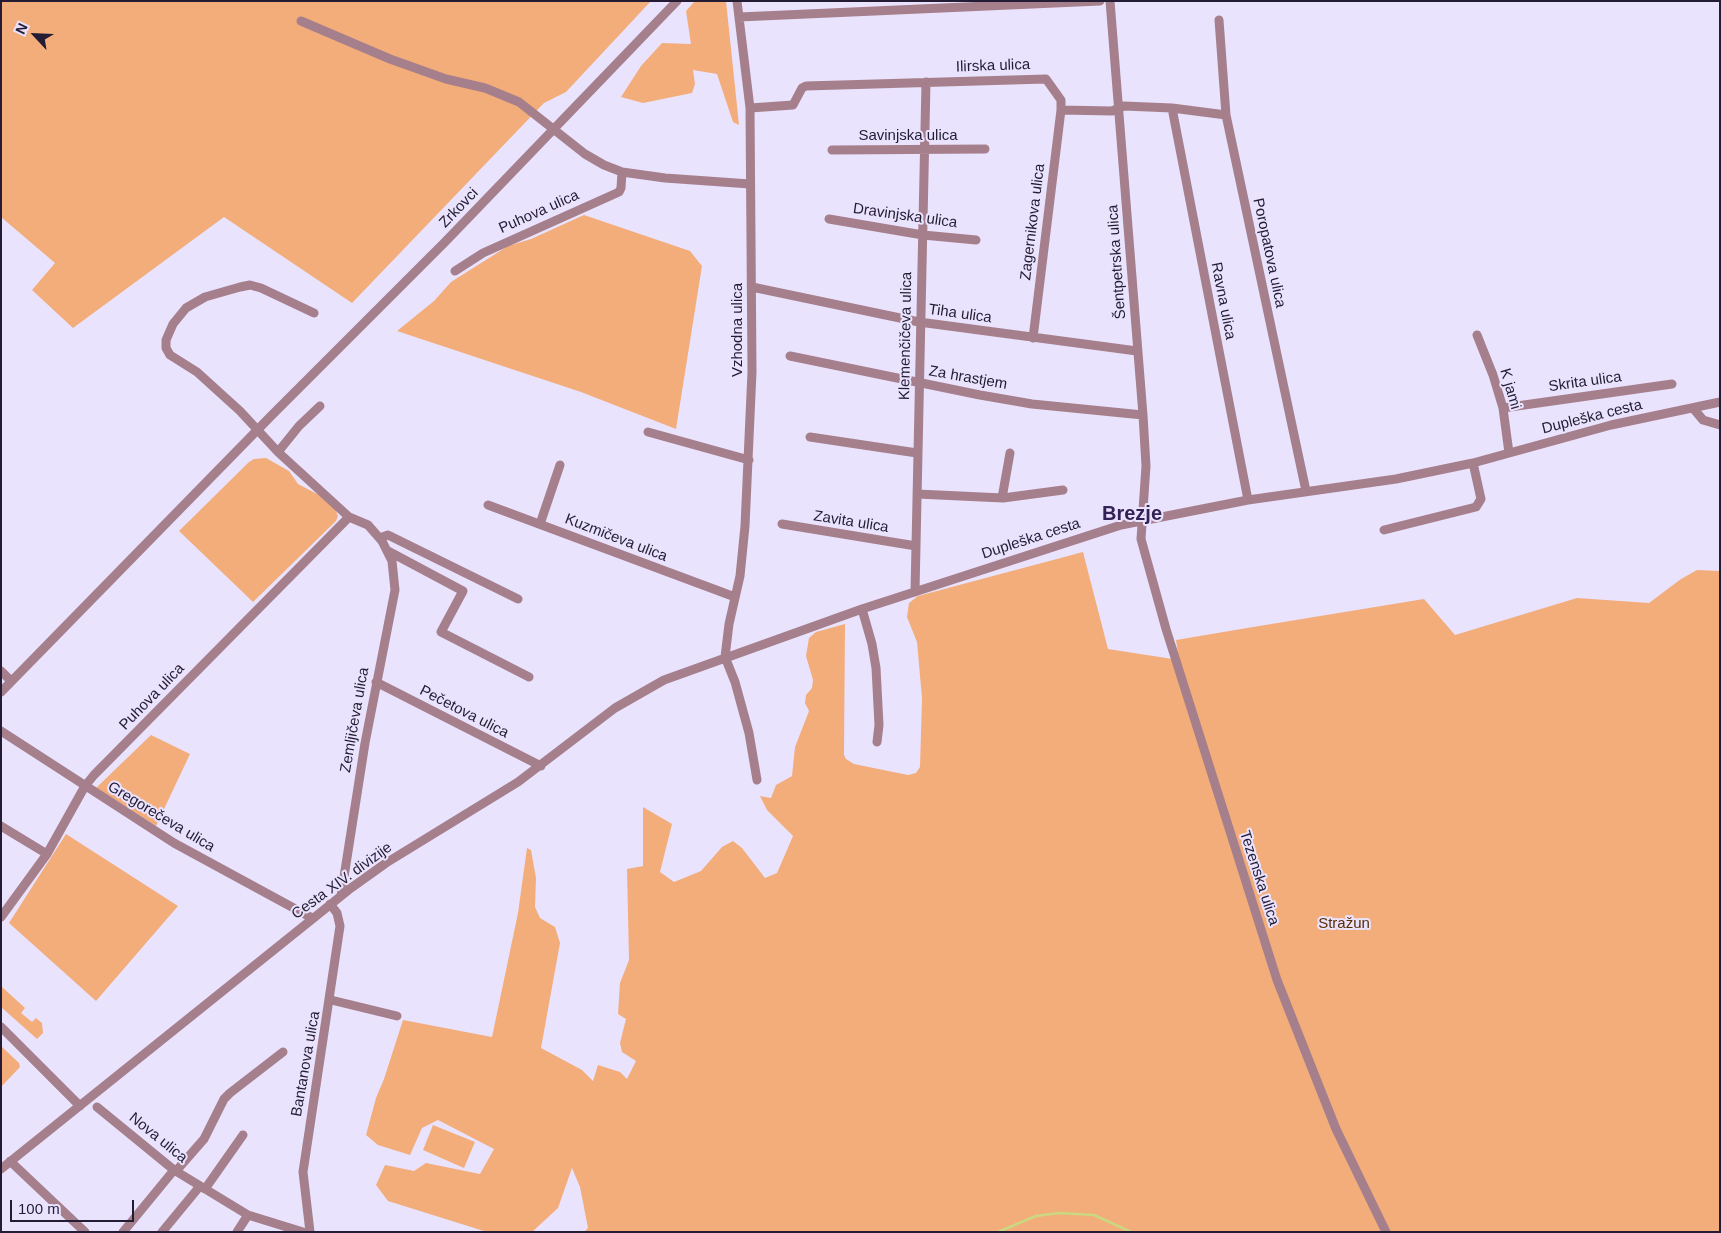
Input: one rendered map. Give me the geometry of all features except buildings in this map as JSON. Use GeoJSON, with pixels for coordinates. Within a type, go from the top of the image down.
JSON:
{"type":"FeatureCollection","features":[{"type":"Feature","properties":{"kind":"street","name":"Zrkovci"},"geometry":{"type":"LineString","coordinates":[[257,430],[445,242],[677,1]]}},
{"type":"Feature","properties":{"kind":"street","name":"Vzhodna ulica"},"geometry":{"type":"LineString","coordinates":[[725,657],[742,556],[749,460],[752,372],[750,108],[737,1]]}},
{"type":"Feature","properties":{"kind":"street"},"geometry":{"type":"LineString","coordinates":[[739,17],[1100,1]]}},
{"type":"Feature","properties":{"kind":"street","name":"Šentpetrska ulica"},"geometry":{"type":"LineString","coordinates":[[1110,1],[1143,415],[1146,466],[1141,521]]}},
{"type":"Feature","properties":{"kind":"street","name":"Poropatova ulica"},"geometry":{"type":"LineString","coordinates":[[1219,20],[1226,115],[1306,490]]}},
{"type":"Feature","properties":{"kind":"street"},"geometry":{"type":"LineString","coordinates":[[301,21],[398,62],[446,79],[503,95],[533,112],[565,140],[594,160],[622,172],[750,184]]}},
{"type":"Feature","properties":{"kind":"street","name":"Ilirska ulica"},"geometry":{"type":"LineString","coordinates":[[750,108],[793,105],[802,88],[806,86],[1043,78],[1050,84],[1061,100],[1061,110]]}},
{"type":"Feature","properties":{"kind":"street","name":"Klemenčičeva ulica"},"geometry":{"type":"LineString","coordinates":[[914,592],[926,82]]}},
{"type":"Feature","properties":{"kind":"street"},"geometry":{"type":"LineString","coordinates":[[1061,110],[1112,111],[1119,108],[1172,108],[1226,115]]}},
{"type":"Feature","properties":{"kind":"street","name":"Ravna ulica"},"geometry":{"type":"LineString","coordinates":[[1172,108],[1248,500]]}},
{"type":"Feature","properties":{"kind":"street","name":"Zagernikova ulica"},"geometry":{"type":"LineString","coordinates":[[1033,338],[1061,110]]}},
{"type":"Feature","properties":{"kind":"street","name":"Savinjska ulica"},"geometry":{"type":"LineString","coordinates":[[832,150],[985,149]]}},
{"type":"Feature","properties":{"kind":"street","name":"Puhova ulica"},"geometry":{"type":"LineString","coordinates":[[455,271],[483,253],[619,192],[622,172]]}},
{"type":"Feature","properties":{"kind":"street","name":"Dravinjska ulica"},"geometry":{"type":"LineString","coordinates":[[829,219],[923,235],[976,240]]}},
{"type":"Feature","properties":{"kind":"street","name":"Zemljičeva ulica"},"geometry":{"type":"LineString","coordinates":[[314,313],[280,296],[250,285],[217,293],[196,302],[177,318],[169,330],[166,348],[170,355],[197,372],[248,419],[278,452],[349,517],[368,525],[380,538],[388,551],[395,575],[395,590],[376,682],[341,896]]}},
{"type":"Feature","properties":{"kind":"street","name":"Tiha ulica"},"geometry":{"type":"LineString","coordinates":[[752,287],[919,322],[1138,350]]}},
{"type":"Feature","properties":{"kind":"street","name":"K jami"},"geometry":{"type":"LineString","coordinates":[[1477,335],[1493,375],[1503,408],[1510,453]]}},
{"type":"Feature","properties":{"kind":"street","name":"Za hrastjem"},"geometry":{"type":"LineString","coordinates":[[790,356],[918,383],[1032,404],[1143,415]]}},
{"type":"Feature","properties":{"kind":"street","name":"Skrita ulica"},"geometry":{"type":"LineString","coordinates":[[1503,408],[1672,384]]}},
{"type":"Feature","properties":{"kind":"street","name":"Dupleška cesta"},"geometry":{"type":"LineString","coordinates":[[725,657],[1040,550],[1141,521],[1248,500],[1396,478],[1473,463],[1611,425],[1720,402]]}},
{"type":"Feature","properties":{"kind":"street"},"geometry":{"type":"LineString","coordinates":[[278,452],[299,426],[320,406]]}},
{"type":"Feature","properties":{"kind":"street"},"geometry":{"type":"LineString","coordinates":[[1693,408],[1703,420],[1720,425]]}},
{"type":"Feature","properties":{"kind":"street"},"geometry":{"type":"LineString","coordinates":[[1,692],[257,430]]}},
{"type":"Feature","properties":{"kind":"street"},"geometry":{"type":"LineString","coordinates":[[648,432],[749,460]]}},
{"type":"Feature","properties":{"kind":"street"},"geometry":{"type":"LineString","coordinates":[[810,438],[917,454]]}},
{"type":"Feature","properties":{"kind":"street"},"geometry":{"type":"LineString","coordinates":[[1002,498],[1010,453]]}},
{"type":"Feature","properties":{"kind":"street"},"geometry":{"type":"LineString","coordinates":[[1384,530],[1476,507],[1481,499],[1473,463]]}},
{"type":"Feature","properties":{"kind":"street"},"geometry":{"type":"LineString","coordinates":[[540,524],[560,465]]}},
{"type":"Feature","properties":{"kind":"street"},"geometry":{"type":"LineString","coordinates":[[917,494],[1002,498],[1063,490]]}},
{"type":"Feature","properties":{"kind":"street","name":"Kuzmičeva ulica"},"geometry":{"type":"LineString","coordinates":[[488,505],[735,598]]}},
{"type":"Feature","properties":{"kind":"street","name":"Puhova ulica"},"geometry":{"type":"LineString","coordinates":[[1,917],[46,854],[85,786],[349,517]]}},
{"type":"Feature","properties":{"kind":"street","name":"Tezenska ulica"},"geometry":{"type":"LineString","coordinates":[[1141,521],[1141,539],[1166,629],[1277,980],[1336,1129],[1386,1232]]}},
{"type":"Feature","properties":{"kind":"street","name":"Zavita ulica"},"geometry":{"type":"LineString","coordinates":[[782,524],[916,546]]}},
{"type":"Feature","properties":{"kind":"street","name":"Zemljičeva ulica"},"geometry":{"type":"LineString","coordinates":[[380,538],[388,536],[518,599]]}},
{"type":"Feature","properties":{"kind":"street"},"geometry":{"type":"LineString","coordinates":[[388,551],[463,591],[441,632],[529,677]]}},
{"type":"Feature","properties":{"kind":"street"},"geometry":{"type":"LineString","coordinates":[[862,609],[872,644],[876,668],[879,725],[877,742]]}},
{"type":"Feature","properties":{"kind":"street"},"geometry":{"type":"LineString","coordinates":[[725,657],[735,682],[750,733],[757,780]]}},
{"type":"Feature","properties":{"kind":"street","name":"Cesta XIV. divizije"},"geometry":{"type":"LineString","coordinates":[[1,1169],[312,918],[386,863],[486,803],[540,766],[637,694],[664,680],[725,657]]}},
{"type":"Feature","properties":{"kind":"street"},"geometry":{"type":"LineString","coordinates":[[1,671],[11,681]]}},
{"type":"Feature","properties":{"kind":"street","name":"Pečetova ulica"},"geometry":{"type":"LineString","coordinates":[[376,682],[540,766]]}},
{"type":"Feature","properties":{"kind":"street","name":"Gregorečeva ulica"},"geometry":{"type":"LineString","coordinates":[[1,731],[174,843],[312,918]]}},
{"type":"Feature","properties":{"kind":"street"},"geometry":{"type":"LineString","coordinates":[[1,826],[46,854]]}},
{"type":"Feature","properties":{"kind":"street","name":"Bantanova ulica"},"geometry":{"type":"LineString","coordinates":[[310,1232],[303,1172],[331,1000],[340,926],[337,913],[330,904]]}},
{"type":"Feature","properties":{"kind":"street"},"geometry":{"type":"LineString","coordinates":[[331,1000],[397,1016]]}},
{"type":"Feature","properties":{"kind":"street"},"geometry":{"type":"LineString","coordinates":[[1,1027],[80,1106]]}},
{"type":"Feature","properties":{"kind":"street"},"geometry":{"type":"LineString","coordinates":[[123,1232],[204,1139],[224,1099],[283,1052]]}},
{"type":"Feature","properties":{"kind":"street","name":"Nova ulica"},"geometry":{"type":"LineString","coordinates":[[96,1107],[175,1171],[202,1188],[248,1215],[303,1232]]}},
{"type":"Feature","properties":{"kind":"street"},"geometry":{"type":"LineString","coordinates":[[162,1232],[202,1188],[243,1135]]}},
{"type":"Feature","properties":{"kind":"street"},"geometry":{"type":"LineString","coordinates":[[10,1162],[85,1232]]}},
{"type":"Feature","properties":{"kind":"street"},"geometry":{"type":"LineString","coordinates":[[237,1232],[248,1215]]}},
{"type":"Feature","properties":{"kind":"green space"},"geometry":{"type":"Polygon","coordinates":[[[1,1],[651,1],[566,92],[544,103],[352,303],[224,217],[73,328],[32,290],[55,263],[1,217],[1,1]]]}},
{"type":"Feature","properties":{"kind":"green space"},"geometry":{"type":"Polygon","coordinates":[[[695,1],[726,1],[739,125],[733,122],[717,74],[693,70],[695,84],[692,93],[643,103],[621,97],[641,66],[662,43],[691,44],[686,11],[695,1]]]}},
{"type":"Feature","properties":{"kind":"green space"},"geometry":{"type":"Polygon","coordinates":[[[584,215],[690,251],[702,266],[676,429],[581,392],[397,331],[434,301],[451,282],[508,246],[531,239],[584,215]]]}},
{"type":"Feature","properties":{"kind":"green space"},"geometry":{"type":"Polygon","coordinates":[[[266,458],[289,471],[298,484],[319,495],[335,509],[338,516],[336,521],[253,602],[179,531],[249,462],[254,459],[266,458]]]}},
{"type":"Feature","properties":{"kind":"green space","name":"Stražun"},"geometry":{"type":"Polygon","coordinates":[[[1083,552],[1108,649],[1179,660],[1176,640],[1253,627],[1424,599],[1455,635],[1577,598],[1649,603],[1681,579],[1697,570],[1720,571],[1720,1232],[584,1232],[588,1228],[580,1187],[572,1168],[558,1208],[532,1232],[487,1232],[388,1201],[376,1185],[385,1165],[414,1171],[426,1163],[480,1174],[494,1149],[438,1120],[422,1128],[410,1155],[378,1145],[366,1135],[376,1098],[403,1020],[492,1037],[518,913],[527,848],[531,850],[536,878],[535,907],[540,918],[555,927],[560,943],[541,1048],[582,1070],[593,1081],[598,1065],[620,1072],[627,1079],[636,1061],[622,1052],[620,1043],[626,1019],[618,1014],[620,983],[629,960],[627,869],[643,866],[643,807],[672,824],[660,872],[674,882],[701,871],[722,847],[733,841],[742,848],[765,878],[777,873],[793,836],[767,810],[760,796],[771,798],[776,785],[792,776],[795,747],[809,711],[805,703],[806,695],[812,688],[813,680],[806,656],[809,638],[816,632],[845,624],[844,755],[846,759],[854,764],[908,775],[916,773],[920,767],[922,698],[917,642],[907,617],[909,603],[918,596],[1083,552]]]}},
{"type":"Feature","properties":{"kind":"green space"},"geometry":{"type":"Polygon","coordinates":[[[151,735],[190,754],[156,826],[96,788],[151,735]]]}},
{"type":"Feature","properties":{"kind":"green space"},"geometry":{"type":"Polygon","coordinates":[[[66,834],[178,906],[96,1001],[9,923],[66,834]]]}},
{"type":"Feature","properties":{"kind":"green space"},"geometry":{"type":"Polygon","coordinates":[[[1,986],[25,1008],[21,1013],[32,1022],[36,1018],[42,1023],[43,1033],[37,1039],[1,1007],[1,986]]]}},
{"type":"Feature","properties":{"kind":"green space"},"geometry":{"type":"Polygon","coordinates":[[[1,1046],[19,1063],[20,1067],[1,1087],[1,1046]]]}},
{"type":"Feature","properties":{"kind":"green space"},"geometry":{"type":"Polygon","coordinates":[[[433,1125],[475,1142],[464,1168],[423,1150],[433,1125]]]}},
{"type":"Feature","properties":{"kind":"waterway"},"geometry":{"type":"LineString","coordinates":[[998,1232],[1036,1216],[1059,1213],[1094,1215],[1131,1232]]}},
{"type":"Feature","properties":{"kind":"district","name":"Brezje"},"geometry":{"type":"Point","coordinates":[1132,514]}}]}
